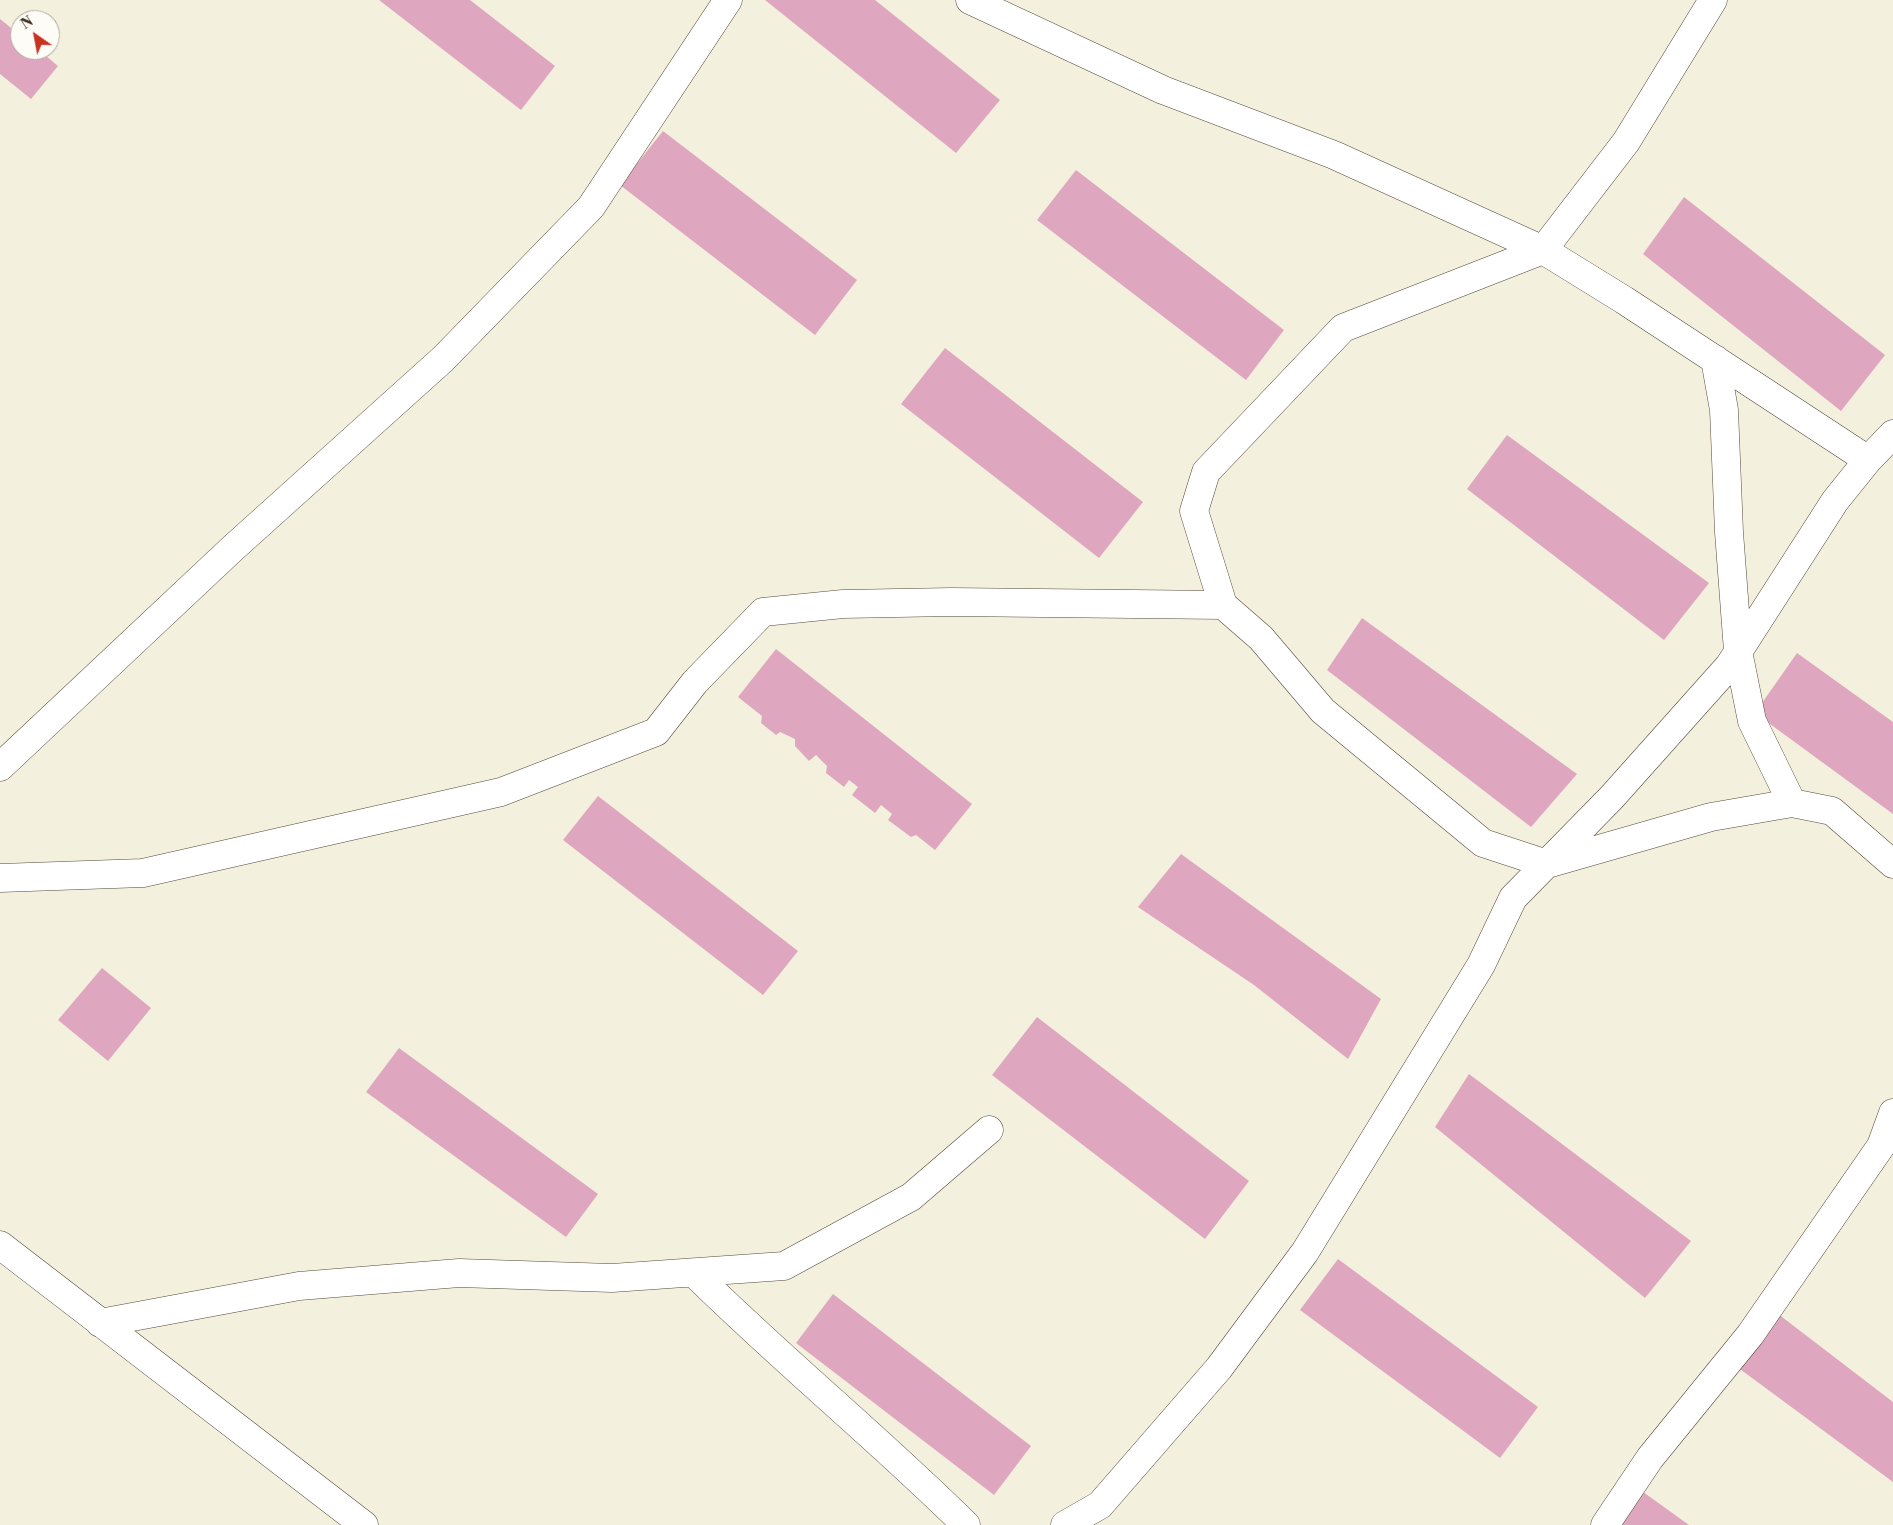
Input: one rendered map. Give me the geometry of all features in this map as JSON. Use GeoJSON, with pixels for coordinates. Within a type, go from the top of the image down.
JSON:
{"type":"FeatureCollection","features":[{"type":"Feature","properties":{"kind":"street"},"geometry":{"type":"LineString","coordinates":[[0,767],[233,548],[443,358],[591,207],[728,0]]}},
{"type":"Feature","properties":{"kind":"street"},"geometry":{"type":"LineString","coordinates":[[970,0],[1163,90],[1334,155],[1543,250],[1715,359],[1868,460]]}},
{"type":"Feature","properties":{"kind":"street"},"geometry":{"type":"LineString","coordinates":[[1713,0],[1626,142],[1543,250],[1343,328],[1206,472],[1194,511],[1223,605],[1261,638],[1323,711],[1483,843],[1547,864],[1711,817],[1792,803],[1832,811],[1893,864]]}},
{"type":"Feature","properties":{"kind":"street"},"geometry":{"type":"LineString","coordinates":[[1715,359],[1724,410],[1729,532],[1738,651],[1752,721],[1792,803]]}},
{"type":"Feature","properties":{"kind":"street"},"geometry":{"type":"LineString","coordinates":[[1065,1525],[1100,1505],[1219,1368],[1305,1252],[1481,965],[1513,898],[1612,796],[1729,666],[1835,501],[1868,460],[1893,434]]}},
{"type":"Feature","properties":{"kind":"street"},"geometry":{"type":"LineString","coordinates":[[0,878],[143,873],[501,792],[656,732],[695,682],[763,612],[843,604],[1223,605]]}},
{"type":"Feature","properties":{"kind":"street"},"geometry":{"type":"LineString","coordinates":[[1605,1525],[1650,1458],[1750,1335],[1881,1146],[1893,1113]]}},
{"type":"Feature","properties":{"kind":"street"},"geometry":{"type":"LineString","coordinates":[[100,1323],[299,1286],[459,1273],[612,1278],[784,1266],[912,1198],[989,1130]]}},
{"type":"Feature","properties":{"kind":"street"},"geometry":{"type":"LineString","coordinates":[[0,1245],[364,1525]]}},
{"type":"Feature","properties":{"kind":"street"},"geometry":{"type":"LineString","coordinates":[[694,1273],[752,1330],[922,1482],[966,1525]]}},
{"type":"Feature","properties":{"kind":"building"},"geometry":{"type":"Polygon","coordinates":[[[379,0],[470,0],[555,66],[521,110],[379,0]]]}},
{"type":"Feature","properties":{"kind":"building"},"geometry":{"type":"Polygon","coordinates":[[[765,0],[875,0],[1000,100],[956,153],[765,0]]]}},
{"type":"Feature","properties":{"kind":"building"},"geometry":{"type":"Polygon","coordinates":[[[0,19],[10,27],[10,60],[51,60],[58,66],[31,99],[0,74],[0,19]]]}},
{"type":"Feature","properties":{"kind":"building"},"geometry":{"type":"Polygon","coordinates":[[[663,131],[857,280],[815,335],[620,185],[663,131]]]}},
{"type":"Feature","properties":{"kind":"building"},"geometry":{"type":"Polygon","coordinates":[[[1076,170],[1284,330],[1246,380],[1037,220],[1076,170]]]}},
{"type":"Feature","properties":{"kind":"building"},"geometry":{"type":"Polygon","coordinates":[[[1684,197],[1885,355],[1841,411],[1643,254],[1684,197]]]}},
{"type":"Feature","properties":{"kind":"building"},"geometry":{"type":"Polygon","coordinates":[[[945,348],[1143,502],[1099,558],[901,404],[945,348]]]}},
{"type":"Feature","properties":{"kind":"building"},"geometry":{"type":"Polygon","coordinates":[[[1507,435],[1709,583],[1664,640],[1467,489],[1507,435]]]}},
{"type":"Feature","properties":{"kind":"building"},"geometry":{"type":"Polygon","coordinates":[[[1362,618],[1577,774],[1531,827],[1327,670],[1362,618]]]}},
{"type":"Feature","properties":{"kind":"building"},"geometry":{"type":"Polygon","coordinates":[[[776,649],[972,804],[935,850],[916,835],[911,837],[888,820],[892,814],[881,805],[875,813],[852,795],[858,787],[849,780],[844,787],[826,773],[827,766],[816,755],[809,761],[795,746],[795,739],[780,732],[776,735],[761,723],[762,716],[738,697],[776,649]]]}},
{"type":"Feature","properties":{"kind":"building"},"geometry":{"type":"Polygon","coordinates":[[[1797,653],[1893,722],[1893,814],[1755,713],[1797,653]]]}},
{"type":"Feature","properties":{"kind":"building"},"geometry":{"type":"Polygon","coordinates":[[[598,796],[798,951],[763,995],[563,840],[598,796]]]}},
{"type":"Feature","properties":{"kind":"building"},"geometry":{"type":"Polygon","coordinates":[[[1181,854],[1381,999],[1348,1059],[1254,985],[1138,907],[1181,854]]]}},
{"type":"Feature","properties":{"kind":"building"},"geometry":{"type":"Polygon","coordinates":[[[102,968],[151,1008],[108,1061],[58,1020],[102,968]]]}},
{"type":"Feature","properties":{"kind":"building"},"geometry":{"type":"Polygon","coordinates":[[[1037,1017],[1249,1181],[1205,1239],[992,1075],[1037,1017]]]}},
{"type":"Feature","properties":{"kind":"building"},"geometry":{"type":"Polygon","coordinates":[[[399,1048],[598,1194],[566,1237],[366,1092],[399,1048]]]}},
{"type":"Feature","properties":{"kind":"building"},"geometry":{"type":"Polygon","coordinates":[[[1469,1074],[1691,1241],[1645,1298],[1435,1127],[1469,1074]]]}},
{"type":"Feature","properties":{"kind":"building"},"geometry":{"type":"Polygon","coordinates":[[[1338,1259],[1538,1407],[1500,1458],[1300,1310],[1338,1259]]]}},
{"type":"Feature","properties":{"kind":"building"},"geometry":{"type":"Polygon","coordinates":[[[833,1294],[1031,1446],[994,1495],[796,1343],[833,1294]]]}},
{"type":"Feature","properties":{"kind":"building"},"geometry":{"type":"Polygon","coordinates":[[[1769,1307],[1893,1402],[1893,1482],[1729,1361],[1769,1307]]]}},
{"type":"Feature","properties":{"kind":"building"},"geometry":{"type":"Polygon","coordinates":[[[1632,1484],[1689,1525],[1605,1525],[1632,1484]]]}}]}
